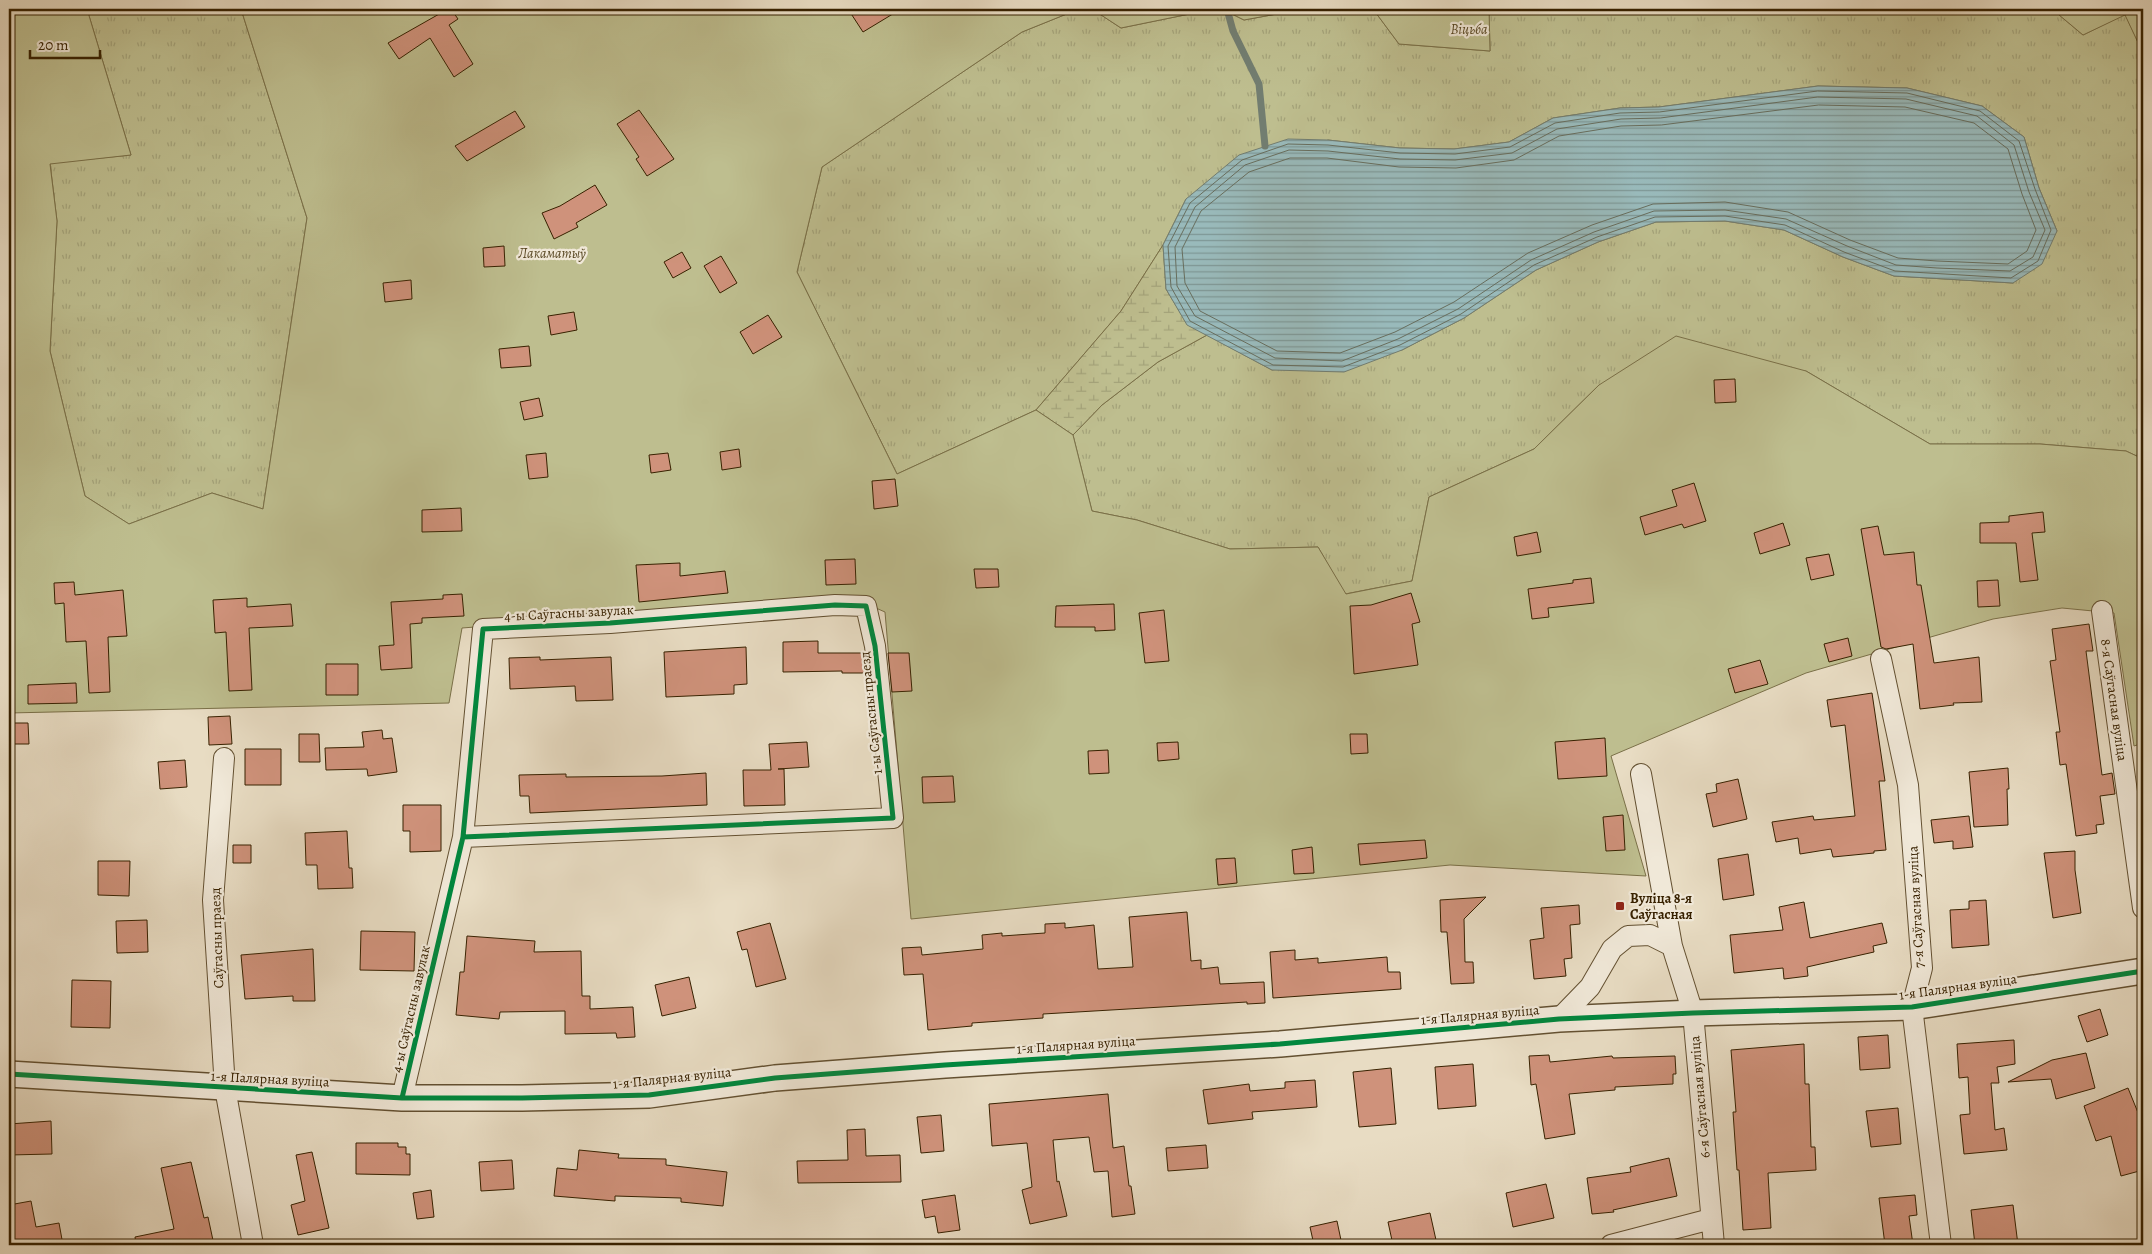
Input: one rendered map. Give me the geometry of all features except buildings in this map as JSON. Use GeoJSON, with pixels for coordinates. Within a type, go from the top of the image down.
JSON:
{"type":"FeatureCollection","features":[{"type":"Feature","properties":{"kind":"street","name":"4-ы Саўгасны завулак"},"geometry":{"type":"LineString","coordinates":[[402,1098],[463,837],[483,629],[610,623],[835,606],[866,606]]}},
{"type":"Feature","properties":{"kind":"street","name":"1-ы Саўгасны праезд"},"geometry":{"type":"LineString","coordinates":[[463,837],[893,818],[876,646],[866,606]]}},
{"type":"Feature","properties":{"kind":"street","name":"8-я Саўгасная вуліца"},"geometry":{"type":"LineString","coordinates":[[2102,611],[2143,908]]}},
{"type":"Feature","properties":{"kind":"street","name":"7-я Саўгасная вуліца"},"geometry":{"type":"LineString","coordinates":[[1881,659],[1908,785],[1922,968],[1912,1006],[1941,1245]]}},
{"type":"Feature","properties":{"kind":"street","name":"Саўгасны праезд"},"geometry":{"type":"LineString","coordinates":[[224,758],[213,900],[225,1088],[253,1245]]}},
{"type":"Feature","properties":{"kind":"street","name":"6-я Саўгасная вуліца"},"geometry":{"type":"LineString","coordinates":[[1641,774],[1672,946],[1693,1013],[1714,1245]]}},
{"type":"Feature","properties":{"kind":"street"},"geometry":{"type":"LineString","coordinates":[[1559,1019],[1590,987],[1612,949],[1628,936],[1650,935],[1672,946]]}},
{"type":"Feature","properties":{"kind":"street","name":"1-я Палярная вуліца"},"geometry":{"type":"LineString","coordinates":[[9,1074],[402,1098],[522,1098],[649,1094],[774,1078],[945,1065],[1280,1044],[1559,1019],[1912,1006],[2143,971]]}},
{"type":"Feature","properties":{"kind":"street"},"geometry":{"type":"LineString","coordinates":[[1610,1245],[1712,1219]]}},
{"type":"Feature","properties":{"kind":"green space","name":"Лакаматыў"},"geometry":{"type":"Polygon","coordinates":[[[9,9],[87,9],[131,155],[50,164],[57,221],[50,351],[85,496],[129,524],[212,493],[263,509],[307,218],[241,9],[1079,9],[1022,32],[822,167],[797,272],[897,474],[1036,410],[1073,435],[1092,511],[1137,520],[1230,549],[1318,547],[1346,594],[1412,581],[1429,497],[1534,449],[1599,385],[1676,336],[1806,371],[1930,444],[2040,444],[2126,451],[2143,459],[2143,743],[2134,746],[2114,613],[2062,608],[1993,619],[1806,673],[1611,756],[1646,876],[1450,865],[911,919],[885,612],[853,598],[462,628],[449,703],[9,713],[9,9]]]}},
{"type":"Feature","properties":{"kind":"green space"},"geometry":{"type":"Polygon","coordinates":[[[87,9],[241,9],[307,218],[263,509],[212,493],[129,524],[85,496],[50,351],[57,221],[50,163],[131,155],[87,9]]]}},
{"type":"Feature","properties":{"kind":"green space"},"geometry":{"type":"Polygon","coordinates":[[[1079,9],[1092,9],[1121,28],[1214,9],[1222,9],[1244,20],[1304,9],[1373,9],[1399,44],[1490,51],[1489,9],[2052,9],[2083,35],[2125,14],[2143,53],[2143,459],[2126,451],[2040,444],[1930,444],[1806,371],[1599,385],[1534,449],[1429,497],[1412,581],[1345,594],[1318,547],[1230,549],[1137,520],[1092,511],[1073,435],[1102,405],[1158,362],[1207,335],[1272,370],[1402,350],[1464,318],[1536,270],[1598,242],[1656,222],[1725,221],[1784,230],[1843,257],[1894,276],[2013,283],[2057,231],[2039,188],[2024,137],[1982,106],[1907,88],[1818,86],[1659,107],[1620,108],[1553,118],[1509,142],[1454,149],[1400,148],[1328,140],[1186,199],[1163,245],[1121,311],[1036,410],[897,474],[797,272],[822,167],[1022,32],[1079,9]]]}},
{"type":"Feature","properties":{"kind":"green space"},"geometry":{"type":"Polygon","coordinates":[[[1092,9],[1214,9],[1121,28],[1092,9]]]}},
{"type":"Feature","properties":{"kind":"green space"},"geometry":{"type":"Polygon","coordinates":[[[1222,9],[1304,9],[1244,20],[1222,9]]]}},
{"type":"Feature","properties":{"kind":"green space","name":"Віцьба"},"geometry":{"type":"Polygon","coordinates":[[[1373,9],[1489,9],[1490,51],[1399,44],[1373,9]]]}},
{"type":"Feature","properties":{"kind":"green space"},"geometry":{"type":"Polygon","coordinates":[[[2052,9],[2143,9],[2143,53],[2125,15],[2083,35],[2052,9]]]}},
{"type":"Feature","properties":{"kind":"green space"},"geometry":{"type":"Polygon","coordinates":[[[1163,245],[1166,289],[1187,324],[1207,335],[1158,362],[1102,405],[1073,435],[1036,410],[1121,311],[1163,245]]]}},
{"type":"Feature","properties":{"kind":"water"},"geometry":{"type":"Polygon","coordinates":[[[1818,86],[1907,88],[1982,106],[2024,137],[2039,188],[2057,231],[2042,264],[2013,283],[1894,276],[1843,257],[1784,230],[1725,221],[1656,222],[1598,242],[1536,270],[1464,318],[1402,350],[1344,372],[1272,370],[1187,325],[1166,289],[1163,245],[1186,199],[1239,155],[1288,139],[1328,140],[1400,148],[1454,149],[1509,142],[1553,118],[1620,108],[1659,107],[1818,86]]]}},
{"type":"Feature","properties":{"kind":"waterway"},"geometry":{"type":"LineString","coordinates":[[1227,9],[1233,31],[1259,84],[1265,146]]}},
{"type":"Feature","properties":{"kind":"cycle path"},"geometry":{"type":"LineString","coordinates":[[402,1098],[463,837],[483,629],[610,623],[835,605],[866,606],[875,646],[893,818],[463,837]]}},
{"type":"Feature","properties":{"kind":"cycle path"},"geometry":{"type":"LineString","coordinates":[[9,1074],[402,1098],[649,1095],[775,1078],[945,1065],[1280,1044],[1559,1019],[1912,1007],[2143,971]]}},
{"type":"Feature","properties":{"kind":"place","name":"Вуліца 8-я Саўгасная"},"geometry":{"type":"Point","coordinates":[1620,906]}}]}
